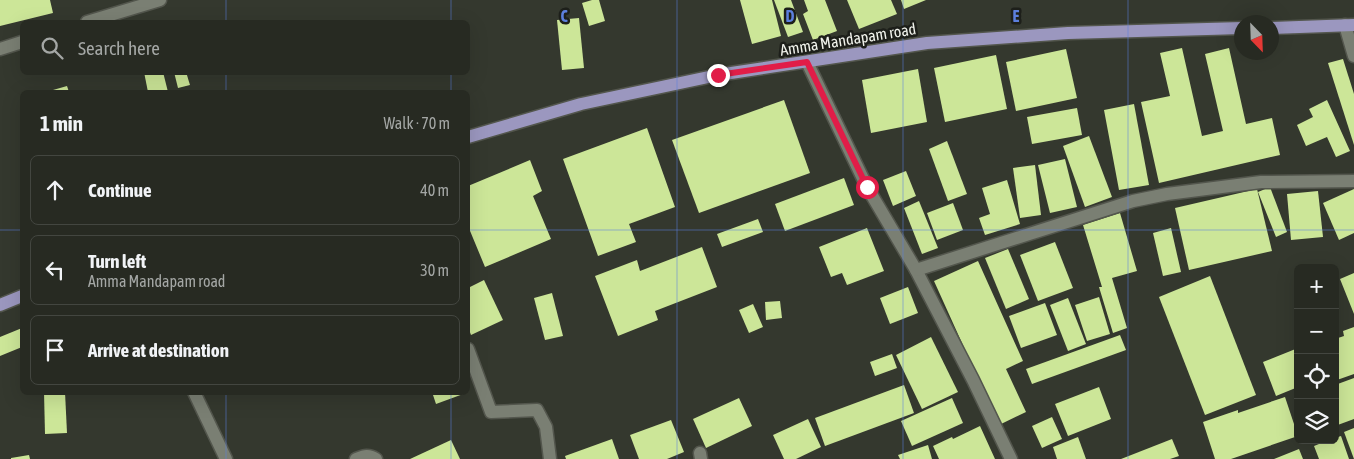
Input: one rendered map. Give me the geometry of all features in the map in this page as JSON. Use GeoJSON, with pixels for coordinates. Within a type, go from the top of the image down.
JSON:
{"type":"FeatureCollection","features":[{"type":"Feature","properties":{"kind":"main road"},"geometry":{"type":"LineString","coordinates":[[1279,28],[1350,25]]}},
{"type":"Feature","properties":{"kind":"main road","name":"Amma Mandapam road"},"geometry":{"type":"LineString","coordinates":[[470,136],[581,104],[718,75],[927,43],[1068,33],[1234,28]]}},
{"type":"Feature","properties":{"kind":"main road"},"geometry":{"type":"LineString","coordinates":[[0,305],[20,297]]}},
{"type":"Feature","properties":{"kind":"street"},"geometry":{"type":"LineString","coordinates":[[94,20],[160,0]]}},
{"type":"Feature","properties":{"kind":"street"},"geometry":{"type":"LineString","coordinates":[[1350,25],[1354,56]]}},
{"type":"Feature","properties":{"kind":"street"},"geometry":{"type":"LineString","coordinates":[[0,49],[20,43]]}},
{"type":"Feature","properties":{"kind":"street"},"geometry":{"type":"LineString","coordinates":[[807,62],[867,187],[916,270],[973,380],[1011,459]]}},
{"type":"Feature","properties":{"kind":"street"},"geometry":{"type":"LineString","coordinates":[[916,270],[1133,201],[1167,194],[1261,182],[1354,181]]}},
{"type":"Feature","properties":{"kind":"street"},"geometry":{"type":"LineString","coordinates":[[470,354],[491,412],[537,410],[546,427],[550,459]]}},
{"type":"Feature","properties":{"kind":"street"},"geometry":{"type":"LineString","coordinates":[[195,395],[226,459]]}},
{"type":"Feature","properties":{"kind":"street"},"geometry":{"type":"LineString","coordinates":[[356,459],[364,456],[372,456],[376,459]]}},
{"type":"Feature","properties":{"kind":"building"},"geometry":{"type":"Polygon","coordinates":[[[0,0],[50,0],[53,13],[0,26],[0,0]]]}},
{"type":"Feature","properties":{"kind":"building"},"geometry":{"type":"Polygon","coordinates":[[[599,0],[605,21],[589,26],[582,3],[599,0]]]}},
{"type":"Feature","properties":{"kind":"building"},"geometry":{"type":"Polygon","coordinates":[[[740,0],[772,0],[781,36],[752,44],[740,0]]]}},
{"type":"Feature","properties":{"kind":"building"},"geometry":{"type":"Polygon","coordinates":[[[774,0],[791,0],[803,32],[788,37],[774,0]]]}},
{"type":"Feature","properties":{"kind":"building"},"geometry":{"type":"Polygon","coordinates":[[[804,0],[825,0],[837,31],[813,40],[803,14],[808,11],[804,0]]]}},
{"type":"Feature","properties":{"kind":"building"},"geometry":{"type":"Polygon","coordinates":[[[847,0],[891,0],[897,14],[859,29],[847,0]]]}},
{"type":"Feature","properties":{"kind":"building"},"geometry":{"type":"Polygon","coordinates":[[[901,0],[926,0],[904,9],[901,0]]]}},
{"type":"Feature","properties":{"kind":"building"},"geometry":{"type":"Polygon","coordinates":[[[579,18],[584,68],[562,70],[557,20],[579,18]]]}},
{"type":"Feature","properties":{"kind":"building"},"geometry":{"type":"Polygon","coordinates":[[[1182,48],[1202,136],[1223,131],[1205,54],[1229,48],[1246,124],[1272,118],[1280,155],[1159,183],[1141,102],[1170,96],[1160,53],[1182,48]]]}},
{"type":"Feature","properties":{"kind":"building"},"geometry":{"type":"Polygon","coordinates":[[[1066,49],[1077,98],[1016,111],[1006,62],[1066,49]]]}},
{"type":"Feature","properties":{"kind":"building"},"geometry":{"type":"Polygon","coordinates":[[[996,55],[1007,109],[945,122],[934,68],[996,55]]]}},
{"type":"Feature","properties":{"kind":"building"},"geometry":{"type":"Polygon","coordinates":[[[1343,59],[1354,94],[1354,145],[1328,63],[1343,59]]]}},
{"type":"Feature","properties":{"kind":"building"},"geometry":{"type":"Polygon","coordinates":[[[918,69],[927,122],[871,133],[862,80],[918,69]]]}},
{"type":"Feature","properties":{"kind":"building"},"geometry":{"type":"Polygon","coordinates":[[[145,75],[164,75],[168,90],[148,90],[145,75]]]}},
{"type":"Feature","properties":{"kind":"building"},"geometry":{"type":"Polygon","coordinates":[[[175,75],[187,75],[190,85],[178,88],[175,75]]]}},
{"type":"Feature","properties":{"kind":"building"},"geometry":{"type":"Polygon","coordinates":[[[67,86],[68,90],[53,90],[67,86]]]}},
{"type":"Feature","properties":{"kind":"building"},"geometry":{"type":"Polygon","coordinates":[[[784,100],[810,173],[699,213],[672,140],[784,100]]]}},
{"type":"Feature","properties":{"kind":"building"},"geometry":{"type":"Polygon","coordinates":[[[1327,100],[1350,151],[1336,157],[1327,137],[1306,146],[1297,125],[1313,117],[1309,109],[1327,100]]]}},
{"type":"Feature","properties":{"kind":"building"},"geometry":{"type":"Polygon","coordinates":[[[1134,104],[1149,185],[1119,190],[1104,110],[1134,104]]]}},
{"type":"Feature","properties":{"kind":"building"},"geometry":{"type":"Polygon","coordinates":[[[1077,108],[1082,135],[1032,144],[1027,117],[1077,108]]]}},
{"type":"Feature","properties":{"kind":"building"},"geometry":{"type":"Polygon","coordinates":[[[647,128],[675,207],[629,224],[636,242],[598,256],[563,159],[647,128]]]}},
{"type":"Feature","properties":{"kind":"building"},"geometry":{"type":"Polygon","coordinates":[[[1089,136],[1112,197],[1085,207],[1063,146],[1089,136]]]}},
{"type":"Feature","properties":{"kind":"building"},"geometry":{"type":"Polygon","coordinates":[[[947,141],[967,194],[948,201],[929,149],[947,141]]]}},
{"type":"Feature","properties":{"kind":"building"},"geometry":{"type":"Polygon","coordinates":[[[1065,159],[1077,207],[1050,213],[1038,165],[1065,159]]]}},
{"type":"Feature","properties":{"kind":"building"},"geometry":{"type":"Polygon","coordinates":[[[530,160],[542,191],[533,196],[551,239],[485,267],[470,231],[470,185],[530,160]]]}},
{"type":"Feature","properties":{"kind":"building"},"geometry":{"type":"Polygon","coordinates":[[[1035,165],[1041,215],[1020,218],[1013,168],[1035,165]]]}},
{"type":"Feature","properties":{"kind":"building"},"geometry":{"type":"Polygon","coordinates":[[[906,171],[916,196],[893,206],[883,180],[906,171]]]}},
{"type":"Feature","properties":{"kind":"building"},"geometry":{"type":"Polygon","coordinates":[[[844,178],[854,205],[785,231],[775,204],[844,178]]]}},
{"type":"Feature","properties":{"kind":"building"},"geometry":{"type":"Polygon","coordinates":[[[1007,180],[1020,224],[985,235],[979,218],[990,214],[982,188],[1007,180]]]}},
{"type":"Feature","properties":{"kind":"building"},"geometry":{"type":"Polygon","coordinates":[[[1270,187],[1287,232],[1276,237],[1258,192],[1270,187]]]}},
{"type":"Feature","properties":{"kind":"building"},"geometry":{"type":"Polygon","coordinates":[[[1257,189],[1272,251],[1189,270],[1175,208],[1257,189]]]}},
{"type":"Feature","properties":{"kind":"building"},"geometry":{"type":"Polygon","coordinates":[[[1354,189],[1354,233],[1339,240],[1323,203],[1354,189]]]}},
{"type":"Feature","properties":{"kind":"building"},"geometry":{"type":"Polygon","coordinates":[[[1318,191],[1323,237],[1291,240],[1287,194],[1318,191]]]}},
{"type":"Feature","properties":{"kind":"building"},"geometry":{"type":"Polygon","coordinates":[[[919,201],[938,248],[922,254],[904,208],[919,201]]]}},
{"type":"Feature","properties":{"kind":"building"},"geometry":{"type":"Polygon","coordinates":[[[953,203],[963,230],[937,240],[927,213],[953,203]]]}},
{"type":"Feature","properties":{"kind":"building"},"geometry":{"type":"Polygon","coordinates":[[[1120,213],[1137,271],[1112,278],[1127,328],[1113,333],[1099,287],[1102,287],[1083,225],[1120,213]]]}},
{"type":"Feature","properties":{"kind":"building"},"geometry":{"type":"Polygon","coordinates":[[[758,219],[763,232],[722,247],[717,234],[758,219]]]}},
{"type":"Feature","properties":{"kind":"building"},"geometry":{"type":"Polygon","coordinates":[[[867,228],[884,271],[847,285],[842,273],[831,277],[819,247],[867,228]]]}},
{"type":"Feature","properties":{"kind":"building"},"geometry":{"type":"Polygon","coordinates":[[[1171,228],[1181,272],[1163,276],[1153,233],[1171,228]]]}},
{"type":"Feature","properties":{"kind":"building"},"geometry":{"type":"Polygon","coordinates":[[[1055,242],[1073,288],[1038,301],[1020,255],[1055,242]]]}},
{"type":"Feature","properties":{"kind":"building"},"geometry":{"type":"Polygon","coordinates":[[[702,247],[717,287],[655,311],[658,320],[618,336],[595,276],[637,260],[640,271],[702,247]]]}},
{"type":"Feature","properties":{"kind":"building"},"geometry":{"type":"Polygon","coordinates":[[[1008,249],[1029,299],[1006,309],[985,258],[1008,249]]]}},
{"type":"Feature","properties":{"kind":"building"},"geometry":{"type":"Polygon","coordinates":[[[978,261],[1023,361],[1006,369],[1026,412],[999,425],[934,281],[978,261]]]}},
{"type":"Feature","properties":{"kind":"building"},"geometry":{"type":"Polygon","coordinates":[[[1354,273],[1354,314],[1340,279],[1354,273]]]}},
{"type":"Feature","properties":{"kind":"building"},"geometry":{"type":"Polygon","coordinates":[[[1210,276],[1256,395],[1205,415],[1159,297],[1210,276]]]}},
{"type":"Feature","properties":{"kind":"building"},"geometry":{"type":"Polygon","coordinates":[[[484,280],[503,320],[471,335],[470,332],[470,287],[484,280]]]}},
{"type":"Feature","properties":{"kind":"building"},"geometry":{"type":"Polygon","coordinates":[[[908,287],[918,313],[890,324],[880,298],[908,287]]]}},
{"type":"Feature","properties":{"kind":"building"},"geometry":{"type":"Polygon","coordinates":[[[552,293],[563,336],[545,340],[534,298],[552,293]]]}},
{"type":"Feature","properties":{"kind":"building"},"geometry":{"type":"Polygon","coordinates":[[[1099,297],[1110,334],[1087,341],[1075,305],[1099,297]]]}},
{"type":"Feature","properties":{"kind":"building"},"geometry":{"type":"Polygon","coordinates":[[[1068,298],[1086,344],[1068,351],[1050,305],[1068,298]]]}},
{"type":"Feature","properties":{"kind":"building"},"geometry":{"type":"Polygon","coordinates":[[[780,301],[782,318],[766,320],[765,302],[780,301]]]}},
{"type":"Feature","properties":{"kind":"building"},"geometry":{"type":"Polygon","coordinates":[[[1045,303],[1057,335],[1021,348],[1009,316],[1045,303]]]}},
{"type":"Feature","properties":{"kind":"building"},"geometry":{"type":"Polygon","coordinates":[[[753,304],[763,327],[749,333],[739,310],[753,304]]]}},
{"type":"Feature","properties":{"kind":"building"},"geometry":{"type":"Polygon","coordinates":[[[1354,327],[1354,374],[1339,379],[1339,338],[1344,336],[1343,331],[1354,327]]]}},
{"type":"Feature","properties":{"kind":"building"},"geometry":{"type":"Polygon","coordinates":[[[20,329],[20,348],[0,356],[0,337],[20,329]]]}},
{"type":"Feature","properties":{"kind":"building"},"geometry":{"type":"Polygon","coordinates":[[[1120,335],[1126,350],[1032,384],[1026,369],[1120,335]]]}},
{"type":"Feature","properties":{"kind":"building"},"geometry":{"type":"Polygon","coordinates":[[[931,337],[958,392],[922,409],[896,355],[931,337]]]}},
{"type":"Feature","properties":{"kind":"building"},"geometry":{"type":"Polygon","coordinates":[[[1294,350],[1294,389],[1276,396],[1263,362],[1294,350]]]}},
{"type":"Feature","properties":{"kind":"building"},"geometry":{"type":"Polygon","coordinates":[[[892,354],[897,368],[875,376],[870,362],[892,354]]]}},
{"type":"Feature","properties":{"kind":"building"},"geometry":{"type":"Polygon","coordinates":[[[1354,378],[1354,419],[1339,425],[1339,399],[1339,384],[1354,378]]]}},
{"type":"Feature","properties":{"kind":"building"},"geometry":{"type":"Polygon","coordinates":[[[904,385],[914,413],[825,446],[815,418],[904,385]]]}},
{"type":"Feature","properties":{"kind":"building"},"geometry":{"type":"Polygon","coordinates":[[[1099,387],[1111,419],[1068,436],[1055,404],[1099,387]]]}},
{"type":"Feature","properties":{"kind":"building"},"geometry":{"type":"Polygon","coordinates":[[[44,395],[65,395],[67,433],[45,434],[44,395]]]}},
{"type":"Feature","properties":{"kind":"building"},"geometry":{"type":"Polygon","coordinates":[[[433,395],[461,395],[436,404],[433,395]]]}},
{"type":"Feature","properties":{"kind":"building"},"geometry":{"type":"Polygon","coordinates":[[[1285,397],[1294,424],[1294,437],[1231,459],[1215,459],[1203,422],[1238,410],[1238,413],[1285,397]]]}},
{"type":"Feature","properties":{"kind":"building"},"geometry":{"type":"Polygon","coordinates":[[[739,398],[752,426],[706,448],[693,419],[739,398]]]}},
{"type":"Feature","properties":{"kind":"building"},"geometry":{"type":"Polygon","coordinates":[[[952,398],[963,423],[912,446],[901,421],[952,398]]]}},
{"type":"Feature","properties":{"kind":"building"},"geometry":{"type":"Polygon","coordinates":[[[1052,417],[1062,439],[1042,448],[1032,426],[1052,417]]]}},
{"type":"Feature","properties":{"kind":"building"},"geometry":{"type":"Polygon","coordinates":[[[808,419],[821,447],[796,459],[784,459],[773,435],[808,419]]]}},
{"type":"Feature","properties":{"kind":"building"},"geometry":{"type":"Polygon","coordinates":[[[671,420],[684,452],[667,459],[639,459],[630,435],[671,420]]]}},
{"type":"Feature","properties":{"kind":"building"},"geometry":{"type":"Polygon","coordinates":[[[980,426],[995,459],[939,459],[933,446],[980,426]]]}},
{"type":"Feature","properties":{"kind":"building"},"geometry":{"type":"Polygon","coordinates":[[[1354,428],[1354,459],[1344,432],[1354,428]]]}},
{"type":"Feature","properties":{"kind":"building"},"geometry":{"type":"Polygon","coordinates":[[[1341,436],[1349,459],[1319,459],[1314,446],[1319,444],[1339,444],[1339,437],[1341,436]]]}},
{"type":"Feature","properties":{"kind":"building"},"geometry":{"type":"Polygon","coordinates":[[[1078,437],[1086,459],[1057,459],[1053,447],[1078,437]]]}},
{"type":"Feature","properties":{"kind":"building"},"geometry":{"type":"Polygon","coordinates":[[[612,439],[619,459],[566,459],[565,456],[612,439]]]}},
{"type":"Feature","properties":{"kind":"building"},"geometry":{"type":"Polygon","coordinates":[[[1172,439],[1179,456],[1170,459],[1121,459],[1172,439]]]}},
{"type":"Feature","properties":{"kind":"building"},"geometry":{"type":"Polygon","coordinates":[[[451,440],[460,459],[410,459],[451,440]]]}},
{"type":"Feature","properties":{"kind":"building"},"geometry":{"type":"Polygon","coordinates":[[[928,445],[932,459],[900,459],[898,455],[928,445]]]}},
{"type":"Feature","properties":{"kind":"building"},"geometry":{"type":"Polygon","coordinates":[[[1299,449],[1303,459],[1274,459],[1299,449]]]}},
{"type":"Feature","properties":{"kind":"building"},"geometry":{"type":"Polygon","coordinates":[[[29,455],[30,459],[11,459],[11,458],[29,455]]]}},
{"type":"Feature","properties":{"kind":"route"},"geometry":{"type":"LineString","coordinates":[[718,75],[807,62],[867,187]]}}]}
